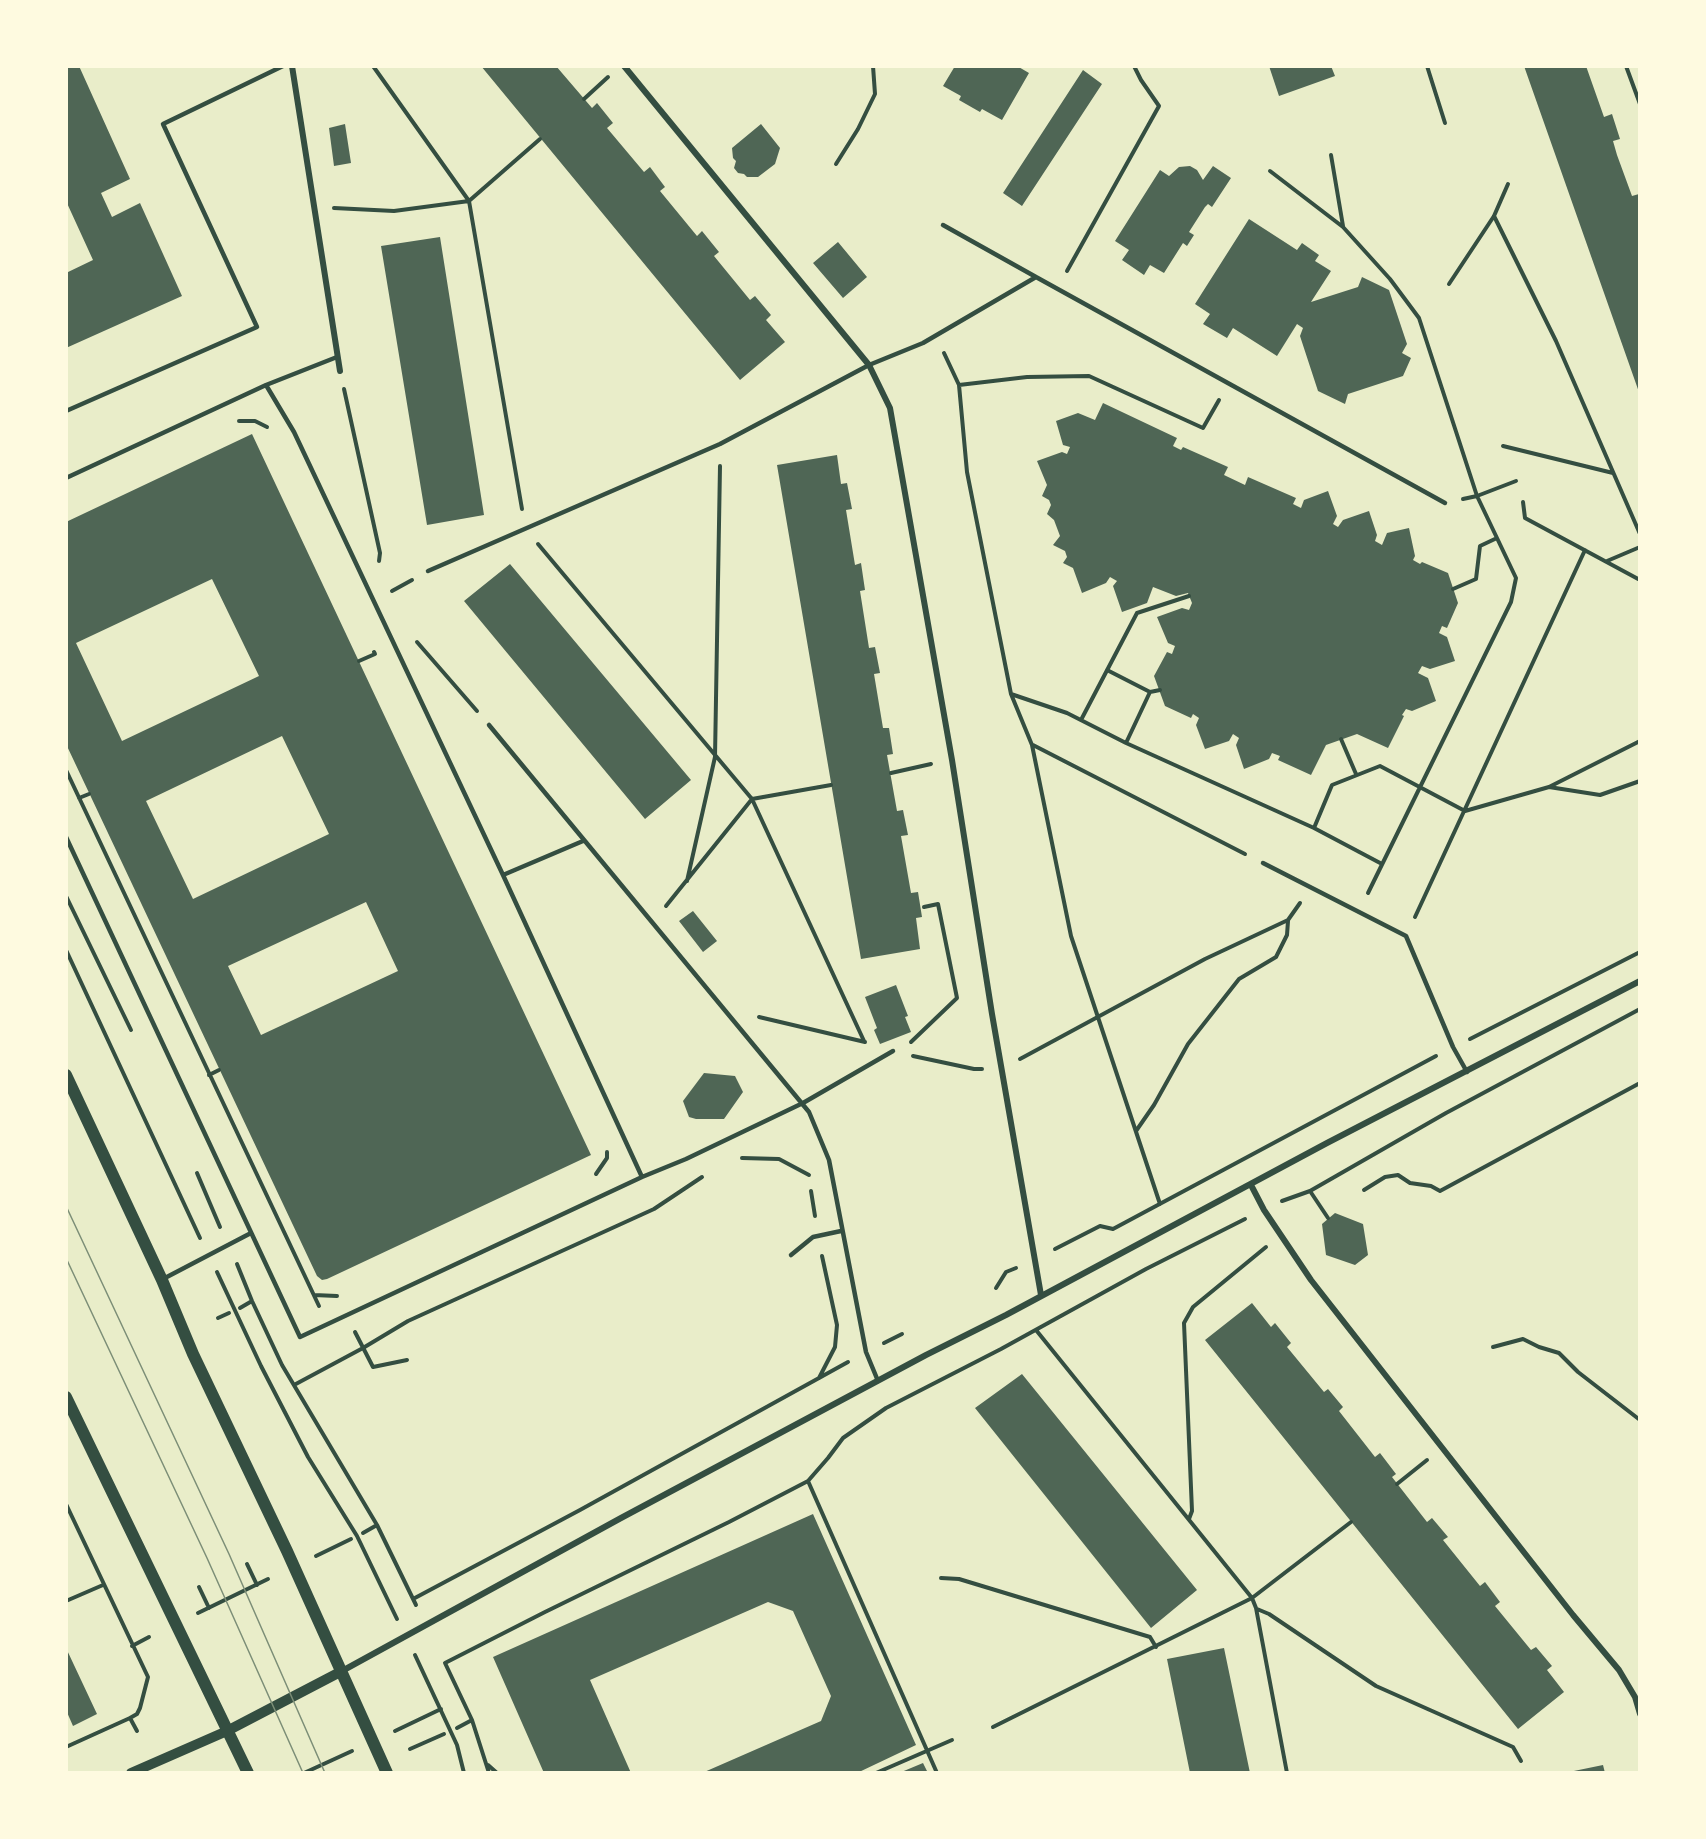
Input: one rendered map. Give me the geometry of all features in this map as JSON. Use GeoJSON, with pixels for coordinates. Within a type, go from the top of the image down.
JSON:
{"type":"FeatureCollection","features":[{"type":"Feature","properties":{"kind":"main road"},"geometry":{"type":"LineString","coordinates":[[66,1075],[387,1773]]}},
{"type":"Feature","properties":{"kind":"main road"},"geometry":{"type":"LineString","coordinates":[[66,1397],[248,1773]]}},
{"type":"Feature","properties":{"kind":"street"},"geometry":{"type":"LineString","coordinates":[[292,66],[340,371]]}},
{"type":"Feature","properties":{"kind":"street"},"geometry":{"type":"LineString","coordinates":[[624,66],[869,365],[890,408],[952,760],[1041,1295]]}},
{"type":"Feature","properties":{"kind":"street"},"geometry":{"type":"LineString","coordinates":[[131,1773],[227,1731],[342,1671],[878,1381],[1327,1143],[1640,981]]}},
{"type":"Feature","properties":{"kind":"street"},"geometry":{"type":"LineString","coordinates":[[1251,1185],[1264,1210],[1311,1280],[1565,1606],[1619,1670],[1638,1696],[1640,1714]]}},
{"type":"Feature","properties":{"kind":"lane"},"geometry":{"type":"LineString","coordinates":[[66,411],[257,327],[163,123],[283,66]]}},
{"type":"Feature","properties":{"kind":"lane"},"geometry":{"type":"LineString","coordinates":[[943,225],[1445,503]]}},
{"type":"Feature","properties":{"kind":"lane"},"geometry":{"type":"LineString","coordinates":[[428,571],[720,444],[869,365],[935,336],[1036,278]]}},
{"type":"Feature","properties":{"kind":"lane"},"geometry":{"type":"LineString","coordinates":[[66,478],[266,385],[338,357]]}},
{"type":"Feature","properties":{"kind":"lane"},"geometry":{"type":"LineString","coordinates":[[266,385],[294,432],[503,874],[642,1177]]}},
{"type":"Feature","properties":{"kind":"lane"},"geometry":{"type":"LineString","coordinates":[[489,725],[809,1112],[829,1160],[866,1352],[878,1381]]}},
{"type":"Feature","properties":{"kind":"lane"},"geometry":{"type":"LineString","coordinates":[[66,837],[300,1337],[642,1177],[686,1160],[803,1103],[893,1052]]}},
{"type":"Feature","properties":{"kind":"lane"},"geometry":{"type":"LineString","coordinates":[[503,874],[583,841]]}},
{"type":"Feature","properties":{"kind":"lane"},"geometry":{"type":"LineString","coordinates":[[1263,863],[1406,936],[1453,1047],[1467,1072]]}},
{"type":"Feature","properties":{"kind":"lane"},"geometry":{"type":"LineString","coordinates":[[791,1255],[813,1236],[841,1231]]}},
{"type":"Feature","properties":{"kind":"lane"},"geometry":{"type":"LineString","coordinates":[[162,1280],[251,1233]]}},
{"type":"Feature","properties":{"kind":"path"},"geometry":{"type":"LineString","coordinates":[[315,207],[394,211],[469,201],[373,66]]}},
{"type":"Feature","properties":{"kind":"path"},"geometry":{"type":"LineString","coordinates":[[836,165],[858,129],[875,94],[873,66]]}},
{"type":"Feature","properties":{"kind":"path"},"geometry":{"type":"LineString","coordinates":[[1057,289],[1160,106],[1134,66]]}},
{"type":"Feature","properties":{"kind":"path"},"geometry":{"type":"LineString","coordinates":[[1427,66],[1445,123]]}},
{"type":"Feature","properties":{"kind":"path"},"geometry":{"type":"LineString","coordinates":[[1626,66],[1640,104]]}},
{"type":"Feature","properties":{"kind":"path"},"geometry":{"type":"LineString","coordinates":[[584,99],[612,73]]}},
{"type":"Feature","properties":{"kind":"path"},"geometry":{"type":"LineString","coordinates":[[1331,155],[1343,227]]}},
{"type":"Feature","properties":{"kind":"path"},"geometry":{"type":"LineString","coordinates":[[1270,171],[1343,227],[1390,279],[1419,318],[1477,496],[1516,578],[1511,602],[1358,913]]}},
{"type":"Feature","properties":{"kind":"path"},"geometry":{"type":"LineString","coordinates":[[1449,284],[1494,216],[1508,184]]}},
{"type":"Feature","properties":{"kind":"path"},"geometry":{"type":"LineString","coordinates":[[1494,216],[1556,341],[1640,534]]}},
{"type":"Feature","properties":{"kind":"path"},"geometry":{"type":"LineString","coordinates":[[935,336],[959,385],[967,472],[1011,694],[1032,745],[1071,936],[1160,1204]]}},
{"type":"Feature","properties":{"kind":"path"},"geometry":{"type":"LineString","coordinates":[[340,371],[380,554],[373,601]]}},
{"type":"Feature","properties":{"kind":"path"},"geometry":{"type":"LineString","coordinates":[[959,385],[1027,377],[1089,376],[1203,429],[1228,384]]}},
{"type":"Feature","properties":{"kind":"path"},"geometry":{"type":"LineString","coordinates":[[229,422],[255,422],[271,430]]}},
{"type":"Feature","properties":{"kind":"path"},"geometry":{"type":"LineString","coordinates":[[687,881],[716,757],[720,444]]}},
{"type":"Feature","properties":{"kind":"path"},"geometry":{"type":"LineString","coordinates":[[1503,446],[1614,474]]}},
{"type":"Feature","properties":{"kind":"path"},"geometry":{"type":"LineString","coordinates":[[1477,496],[1516,481]]}},
{"type":"Feature","properties":{"kind":"path"},"geometry":{"type":"LineString","coordinates":[[1523,502],[1525,518],[1640,580]]}},
{"type":"Feature","properties":{"kind":"path"},"geometry":{"type":"LineString","coordinates":[[1453,589],[1476,579],[1480,546],[1497,538]]}},
{"type":"Feature","properties":{"kind":"path"},"geometry":{"type":"LineString","coordinates":[[1606,561],[1640,548]]}},
{"type":"Feature","properties":{"kind":"path"},"geometry":{"type":"LineString","coordinates":[[1406,936],[1585,550]]}},
{"type":"Feature","properties":{"kind":"path"},"geometry":{"type":"LineString","coordinates":[[373,601],[428,571]]}},
{"type":"Feature","properties":{"kind":"path"},"geometry":{"type":"LineString","coordinates":[[1081,720],[1137,614],[1189,596]]}},
{"type":"Feature","properties":{"kind":"path"},"geometry":{"type":"LineString","coordinates":[[411,637],[427,651],[489,725]]}},
{"type":"Feature","properties":{"kind":"path"},"geometry":{"type":"LineString","coordinates":[[370,644],[380,665]]}},
{"type":"Feature","properties":{"kind":"path"},"geometry":{"type":"LineString","coordinates":[[359,662],[375,654]]}},
{"type":"Feature","properties":{"kind":"path"},"geometry":{"type":"LineString","coordinates":[[1107,670],[1150,692],[1160,690]]}},
{"type":"Feature","properties":{"kind":"path"},"geometry":{"type":"LineString","coordinates":[[1126,743],[1150,692]]}},
{"type":"Feature","properties":{"kind":"path"},"geometry":{"type":"LineString","coordinates":[[1011,694],[1081,720],[1126,743],[1314,828],[1382,864]]}},
{"type":"Feature","properties":{"kind":"path"},"geometry":{"type":"LineString","coordinates":[[1341,739],[1356,774]]}},
{"type":"Feature","properties":{"kind":"path"},"geometry":{"type":"LineString","coordinates":[[1314,828],[1332,786],[1356,774],[1380,766],[1465,811],[1549,787],[1640,741]]}},
{"type":"Feature","properties":{"kind":"path"},"geometry":{"type":"LineString","coordinates":[[1032,745],[1263,863]]}},
{"type":"Feature","properties":{"kind":"path"},"geometry":{"type":"LineString","coordinates":[[891,772],[952,760]]}},
{"type":"Feature","properties":{"kind":"path"},"geometry":{"type":"LineString","coordinates":[[66,770],[327,1323]]}},
{"type":"Feature","properties":{"kind":"path"},"geometry":{"type":"LineString","coordinates":[[1549,787],[1600,795],[1640,781]]}},
{"type":"Feature","properties":{"kind":"path"},"geometry":{"type":"LineString","coordinates":[[79,798],[89,794]]}},
{"type":"Feature","properties":{"kind":"path"},"geometry":{"type":"LineString","coordinates":[[652,924],[752,799],[864,1042]]}},
{"type":"Feature","properties":{"kind":"path"},"geometry":{"type":"LineString","coordinates":[[66,896],[124,1018]]}},
{"type":"Feature","properties":{"kind":"path"},"geometry":{"type":"LineString","coordinates":[[900,1053],[957,998],[938,904],[924,907]]}},
{"type":"Feature","properties":{"kind":"path"},"geometry":{"type":"LineString","coordinates":[[723,1008],[864,1042],[893,1052],[974,1069],[1002,1068],[1204,959],[1288,920],[1287,935],[1275,957],[1239,979],[1195,1035],[1136,1132]]}},
{"type":"Feature","properties":{"kind":"path"},"geometry":{"type":"LineString","coordinates":[[66,950],[204,1246]]}},
{"type":"Feature","properties":{"kind":"path"},"geometry":{"type":"LineString","coordinates":[[1100,1226],[1113,1229],[1453,1047],[1640,952]]}},
{"type":"Feature","properties":{"kind":"path"},"geometry":{"type":"LineString","coordinates":[[489,1773],[472,1720],[446,1664],[807,1481],[843,1438],[886,1408],[1036,1330],[1146,1269],[1264,1210],[1311,1191],[1446,1113],[1640,1009]]}},
{"type":"Feature","properties":{"kind":"path"},"geometry":{"type":"LineString","coordinates":[[209,1075],[219,1070]]}},
{"type":"Feature","properties":{"kind":"path"},"geometry":{"type":"LineString","coordinates":[[1364,1190],[1385,1177],[1398,1175],[1410,1184],[1431,1186],[1440,1191],[1640,1083]]}},
{"type":"Feature","properties":{"kind":"path"},"geometry":{"type":"LineString","coordinates":[[586,1179],[597,1173],[607,1158],[607,1142]]}},
{"type":"Feature","properties":{"kind":"path"},"geometry":{"type":"LineString","coordinates":[[733,1162],[743,1157],[778,1159],[809,1174]]}},
{"type":"Feature","properties":{"kind":"path"},"geometry":{"type":"LineString","coordinates":[[294,1385],[408,1321],[654,1209],[712,1172]]}},
{"type":"Feature","properties":{"kind":"path"},"geometry":{"type":"LineString","coordinates":[[1311,1191],[1328,1218]]}},
{"type":"Feature","properties":{"kind":"path"},"geometry":{"type":"LineString","coordinates":[[1189,1519],[1192,1511],[1184,1323],[1193,1307],[1281,1235]]}},
{"type":"Feature","properties":{"kind":"path"},"geometry":{"type":"LineString","coordinates":[[233,1254],[252,1301],[294,1385],[377,1525],[416,1605]]}},
{"type":"Feature","properties":{"kind":"path"},"geometry":{"type":"LineString","coordinates":[[213,1265],[308,1457],[353,1529],[395,1616]]}},
{"type":"Feature","properties":{"kind":"path"},"geometry":{"type":"LineString","coordinates":[[996,1288],[1006,1272]]}},
{"type":"Feature","properties":{"kind":"path"},"geometry":{"type":"LineString","coordinates":[[314,1296],[338,1296]]}},
{"type":"Feature","properties":{"kind":"path"},"geometry":{"type":"LineString","coordinates":[[240,1308],[252,1301]]}},
{"type":"Feature","properties":{"kind":"path"},"geometry":{"type":"LineString","coordinates":[[218,1318],[229,1312]]}},
{"type":"Feature","properties":{"kind":"path"},"geometry":{"type":"LineString","coordinates":[[351,1326],[373,1367],[406,1360]]}},
{"type":"Feature","properties":{"kind":"path"},"geometry":{"type":"LineString","coordinates":[[1036,1330],[1252,1598],[1256,1608],[1287,1773]]}},
{"type":"Feature","properties":{"kind":"path"},"geometry":{"type":"LineString","coordinates":[[413,1599],[902,1334]]}},
{"type":"Feature","properties":{"kind":"path"},"geometry":{"type":"LineString","coordinates":[[1493,1347],[1523,1339],[1559,1353],[1578,1372],[1640,1420]]}},
{"type":"Feature","properties":{"kind":"path"},"geometry":{"type":"LineString","coordinates":[[1397,1484],[1442,1449]]}},
{"type":"Feature","properties":{"kind":"path"},"geometry":{"type":"LineString","coordinates":[[807,1481],[937,1773]]}},
{"type":"Feature","properties":{"kind":"path"},"geometry":{"type":"LineString","coordinates":[[66,1504],[148,1677],[137,1714],[66,1747]]}},
{"type":"Feature","properties":{"kind":"path"},"geometry":{"type":"LineString","coordinates":[[993,1727],[1252,1598],[1351,1522]]}},
{"type":"Feature","properties":{"kind":"path"},"geometry":{"type":"LineString","coordinates":[[363,1533],[377,1525]]}},
{"type":"Feature","properties":{"kind":"path"},"geometry":{"type":"LineString","coordinates":[[316,1556],[351,1539]]}},
{"type":"Feature","properties":{"kind":"path"},"geometry":{"type":"LineString","coordinates":[[247,1564],[256,1585]]}},
{"type":"Feature","properties":{"kind":"path"},"geometry":{"type":"LineString","coordinates":[[941,1578],[958,1579],[1150,1637],[1156,1647]]}},
{"type":"Feature","properties":{"kind":"path"},"geometry":{"type":"LineString","coordinates":[[198,1613],[268,1579]]}},
{"type":"Feature","properties":{"kind":"path"},"geometry":{"type":"LineString","coordinates":[[66,1601],[103,1585]]}},
{"type":"Feature","properties":{"kind":"path"},"geometry":{"type":"LineString","coordinates":[[199,1587],[209,1608]]}},
{"type":"Feature","properties":{"kind":"path"},"geometry":{"type":"LineString","coordinates":[[1256,1608],[1269,1614],[1376,1686],[1513,1747],[1521,1761]]}},
{"type":"Feature","properties":{"kind":"path"},"geometry":{"type":"LineString","coordinates":[[132,1646],[149,1637]]}},
{"type":"Feature","properties":{"kind":"path"},"geometry":{"type":"LineString","coordinates":[[417,1658],[457,1745],[464,1773]]}},
{"type":"Feature","properties":{"kind":"path"},"geometry":{"type":"LineString","coordinates":[[400,1729],[441,1710]]}},
{"type":"Feature","properties":{"kind":"path"},"geometry":{"type":"LineString","coordinates":[[130,1718],[137,1731]]}},
{"type":"Feature","properties":{"kind":"path"},"geometry":{"type":"LineString","coordinates":[[457,1728],[472,1720]]}},
{"type":"Feature","properties":{"kind":"path"},"geometry":{"type":"LineString","coordinates":[[410,1749],[444,1734]]}},
{"type":"Feature","properties":{"kind":"path"},"geometry":{"type":"LineString","coordinates":[[876,1773],[952,1740]]}},
{"type":"Feature","properties":{"kind":"path"},"geometry":{"type":"LineString","coordinates":[[304,1773],[335,1759]]}},
{"type":"Feature","properties":{"kind":"path"},"geometry":{"type":"LineString","coordinates":[[488,1764],[497,1773]]}},
{"type":"Feature","properties":{"kind":"building"},"geometry":{"type":"Polygon","coordinates":[[[66,66],[79,66],[130,179],[101,193],[112,217],[140,203],[182,296],[66,348],[66,273],[93,260],[66,201],[66,66]]]}},
{"type":"Feature","properties":{"kind":"building"},"geometry":{"type":"Polygon","coordinates":[[[481,66],[556,66],[592,108],[597,103],[613,123],[607,128],[644,172],[650,167],[665,187],[660,191],[697,236],[702,231],[719,252],[714,256],[750,300],[755,296],[771,315],[766,320],[785,342],[740,380],[481,66]]]}},
{"type":"Feature","properties":{"kind":"building"},"geometry":{"type":"Polygon","coordinates":[[[955,66],[1017,66],[1029,73],[1002,120],[982,109],[980,112],[959,100],[961,96],[943,86],[955,66]]]}},
{"type":"Feature","properties":{"kind":"building"},"geometry":{"type":"Polygon","coordinates":[[[1269,66],[1331,66],[1335,76],[1279,96],[1269,66]]]}},
{"type":"Feature","properties":{"kind":"building"},"geometry":{"type":"Polygon","coordinates":[[[1524,66],[1586,66],[1604,117],[1612,114],[1620,139],[1613,141],[1617,155],[1632,196],[1639,194],[1640,196],[1640,395],[1524,66]]]}},
{"type":"Feature","properties":{"kind":"building"},"geometry":{"type":"Polygon","coordinates":[[[1083,70],[1102,84],[1022,206],[1003,193],[1083,70]]]}},
{"type":"Feature","properties":{"kind":"building"},"geometry":{"type":"Polygon","coordinates":[[[345,124],[351,163],[334,166],[329,128],[345,124]]]}},
{"type":"Feature","properties":{"kind":"building"},"geometry":{"type":"Polygon","coordinates":[[[761,124],[780,148],[775,164],[758,177],[747,177],[738,173],[734,168],[736,161],[733,158],[732,148],[761,124]]]}},
{"type":"Feature","properties":{"kind":"building"},"geometry":{"type":"Polygon","coordinates":[[[1190,166],[1197,170],[1203,180],[1213,166],[1231,178],[1212,207],[1208,204],[1205,207],[1189,232],[1194,235],[1187,246],[1183,243],[1164,273],[1150,265],[1144,275],[1122,260],[1129,250],[1115,241],[1160,170],[1169,176],[1179,167],[1190,166]]]}},
{"type":"Feature","properties":{"kind":"building"},"geometry":{"type":"Polygon","coordinates":[[[1249,219],[1297,250],[1302,243],[1319,255],[1315,261],[1331,271],[1311,302],[1358,287],[1362,277],[1389,290],[1407,344],[1402,353],[1411,358],[1403,376],[1348,394],[1345,404],[1318,391],[1300,336],[1303,328],[1297,324],[1277,356],[1233,328],[1227,338],[1203,324],[1210,314],[1195,304],[1249,219]]]}},
{"type":"Feature","properties":{"kind":"building"},"geometry":{"type":"Polygon","coordinates":[[[440,237],[484,515],[427,525],[381,246],[440,237]]]}},
{"type":"Feature","properties":{"kind":"building"},"geometry":{"type":"Polygon","coordinates":[[[838,242],[867,277],[843,298],[813,263],[838,242]]]}},
{"type":"Feature","properties":{"kind":"building"},"geometry":{"type":"Polygon","coordinates":[[[1103,403],[1177,438],[1173,446],[1181,450],[1183,447],[1228,467],[1224,475],[1245,485],[1248,477],[1296,498],[1293,504],[1301,508],[1304,500],[1328,491],[1337,516],[1333,524],[1338,527],[1343,520],[1369,511],[1377,535],[1375,541],[1382,545],[1387,533],[1409,528],[1415,556],[1413,560],[1448,573],[1458,603],[1447,628],[1442,626],[1439,633],[1447,637],[1455,661],[1430,669],[1422,666],[1418,673],[1428,678],[1436,701],[1412,711],[1406,709],[1388,748],[1357,734],[1326,745],[1311,775],[1278,760],[1280,756],[1272,753],[1269,759],[1244,769],[1236,745],[1239,738],[1233,734],[1229,741],[1205,749],[1196,725],[1199,718],[1193,714],[1191,718],[1165,706],[1154,676],[1167,652],[1172,654],[1175,646],[1168,643],[1157,617],[1182,608],[1189,610],[1192,603],[1188,593],[1176,596],[1153,587],[1147,603],[1122,612],[1113,586],[1117,581],[1110,577],[1106,583],[1082,593],[1073,568],[1063,563],[1067,557],[1065,551],[1053,545],[1060,536],[1054,520],[1047,514],[1051,505],[1049,500],[1042,496],[1047,485],[1037,461],[1062,452],[1067,454],[1070,447],[1063,445],[1056,421],[1078,413],[1095,420],[1103,403]]]}},
{"type":"Feature","properties":{"kind":"building"},"geometry":{"type":"Polygon","coordinates":[[[252,434],[591,1155],[327,1279],[322,1280],[317,1276],[66,744],[66,522],[252,434]],[[212,579],[76,643],[122,741],[259,676],[212,579]],[[282,736],[146,801],[193,899],[329,834],[282,736]],[[366,902],[228,966],[261,1035],[398,971],[366,902]]]}},
{"type":"Feature","properties":{"kind":"building"},"geometry":{"type":"Polygon","coordinates":[[[837,455],[841,484],[847,483],[852,509],[846,510],[855,565],[861,563],[865,590],[860,591],[869,648],[875,647],[880,673],[874,674],[883,728],[889,728],[893,754],[887,755],[897,811],[903,810],[908,835],[901,836],[911,893],[918,892],[922,917],[916,918],[920,949],[861,959],[777,465],[837,455]]]}},
{"type":"Feature","properties":{"kind":"building"},"geometry":{"type":"Polygon","coordinates":[[[510,564],[691,780],[645,819],[464,601],[510,564]]]}},
{"type":"Feature","properties":{"kind":"building"},"geometry":{"type":"Polygon","coordinates":[[[693,911],[717,941],[703,952],[679,921],[693,911]]]}},
{"type":"Feature","properties":{"kind":"building"},"geometry":{"type":"Polygon","coordinates":[[[896,985],[908,1016],[905,1017],[911,1032],[880,1044],[874,1030],[877,1028],[865,997],[896,985]]]}},
{"type":"Feature","properties":{"kind":"building"},"geometry":{"type":"Polygon","coordinates":[[[704,1073],[735,1076],[743,1092],[724,1119],[689,1117],[683,1101],[704,1073]]]}},
{"type":"Feature","properties":{"kind":"building"},"geometry":{"type":"Polygon","coordinates":[[[1335,1213],[1363,1224],[1368,1255],[1355,1265],[1326,1255],[1322,1224],[1335,1213]]]}},
{"type":"Feature","properties":{"kind":"building"},"geometry":{"type":"Polygon","coordinates":[[[1252,1303],[1271,1327],[1275,1323],[1291,1343],[1287,1347],[1324,1392],[1328,1389],[1343,1407],[1339,1411],[1375,1457],[1380,1453],[1396,1474],[1392,1477],[1427,1522],[1432,1518],[1448,1537],[1443,1540],[1480,1586],[1485,1582],[1500,1602],[1495,1606],[1531,1650],[1536,1647],[1552,1666],[1547,1670],[1564,1692],[1518,1729],[1205,1340],[1252,1303]]]}},
{"type":"Feature","properties":{"kind":"building"},"geometry":{"type":"Polygon","coordinates":[[[1022,1374],[1197,1590],[1151,1628],[975,1408],[1022,1374]]]}},
{"type":"Feature","properties":{"kind":"building"},"geometry":{"type":"Polygon","coordinates":[[[813,1514],[916,1745],[857,1773],[702,1773],[821,1721],[831,1696],[793,1611],[768,1602],[590,1680],[631,1773],[544,1773],[493,1657],[813,1514]]]}},
{"type":"Feature","properties":{"kind":"building"},"geometry":{"type":"Polygon","coordinates":[[[66,1648],[97,1714],[73,1726],[66,1710],[66,1648]]]}},
{"type":"Feature","properties":{"kind":"building"},"geometry":{"type":"Polygon","coordinates":[[[1224,1648],[1250,1773],[1190,1773],[1167,1659],[1224,1648]]]}},
{"type":"Feature","properties":{"kind":"building"},"geometry":{"type":"Polygon","coordinates":[[[923,1763],[928,1773],[899,1773],[923,1763]]]}},
{"type":"Feature","properties":{"kind":"building"},"geometry":{"type":"Polygon","coordinates":[[[1603,1765],[1605,1773],[1569,1772],[1603,1765]]]}},
{"type":"Feature","properties":{"kind":"tram line"},"geometry":{"type":"LineString","coordinates":[[66,1206],[229,1554],[325,1773]]}},
{"type":"Feature","properties":{"kind":"tram line"},"geometry":{"type":"LineString","coordinates":[[66,1258],[207,1558],[303,1773]]}}]}
